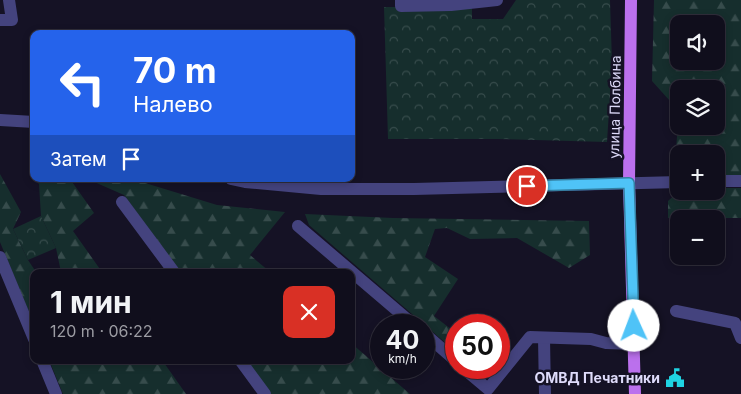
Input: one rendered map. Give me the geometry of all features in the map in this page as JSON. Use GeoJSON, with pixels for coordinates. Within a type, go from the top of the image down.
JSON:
{"type":"FeatureCollection","features":[{"type":"Feature","properties":{"kind":"main road","name":"улица Полбина"},"geometry":{"type":"LineString","coordinates":[[631,0],[629,183],[635,394]]}},
{"type":"Feature","properties":{"kind":"street"},"geometry":{"type":"LineString","coordinates":[[0,20],[12,20],[9,0]]}},
{"type":"Feature","properties":{"kind":"street"},"geometry":{"type":"LineString","coordinates":[[401,0],[401,6],[422,6],[497,0]]}},
{"type":"Feature","properties":{"kind":"street"},"geometry":{"type":"LineString","coordinates":[[0,120],[30,122]]}},
{"type":"Feature","properties":{"kind":"street"},"geometry":{"type":"LineString","coordinates":[[725,182],[741,181]]}},
{"type":"Feature","properties":{"kind":"street"},"geometry":{"type":"LineString","coordinates":[[245,182],[321,189],[414,189],[670,182]]}},
{"type":"Feature","properties":{"kind":"street"},"geometry":{"type":"LineString","coordinates":[[122,202],[172,269]]}},
{"type":"Feature","properties":{"kind":"street"},"geometry":{"type":"LineString","coordinates":[[298,226],[348,269]]}},
{"type":"Feature","properties":{"kind":"street"},"geometry":{"type":"LineString","coordinates":[[0,257],[30,329]]}},
{"type":"Feature","properties":{"kind":"street"},"geometry":{"type":"LineString","coordinates":[[355,275],[401,314]]}},
{"type":"Feature","properties":{"kind":"street"},"geometry":{"type":"LineString","coordinates":[[676,311],[735,323],[741,338]]}},
{"type":"Feature","properties":{"kind":"street"},"geometry":{"type":"LineString","coordinates":[[510,362],[530,338],[591,339],[606,343],[634,344]]}},
{"type":"Feature","properties":{"kind":"street"},"geometry":{"type":"LineString","coordinates":[[544,338],[545,394]]}},
{"type":"Feature","properties":{"kind":"street"},"geometry":{"type":"LineString","coordinates":[[435,343],[445,351]]}},
{"type":"Feature","properties":{"kind":"street"},"geometry":{"type":"LineString","coordinates":[[44,364],[56,394]]}},
{"type":"Feature","properties":{"kind":"street"},"geometry":{"type":"LineString","coordinates":[[243,364],[265,394]]}},
{"type":"Feature","properties":{"kind":"street"},"geometry":{"type":"LineString","coordinates":[[477,379],[488,389],[496,379]]}},
{"type":"Feature","properties":{"kind":"green space"},"geometry":{"type":"Polygon","coordinates":[[[516,0],[610,0],[612,63],[607,142],[388,139],[384,7],[472,7],[472,19],[503,19],[516,0]]]}},
{"type":"Feature","properties":{"kind":"green space"},"geometry":{"type":"Polygon","coordinates":[[[654,0],[741,0],[741,175],[725,175],[725,145],[676,145],[677,135],[725,135],[725,80],[670,80],[670,101],[652,81],[654,0]]]}},
{"type":"Feature","properties":{"kind":"green space"},"geometry":{"type":"Polygon","coordinates":[[[0,174],[21,212],[13,229],[34,269],[30,269],[30,314],[0,242],[0,174]]]}},
{"type":"Feature","properties":{"kind":"green space"},"geometry":{"type":"Polygon","coordinates":[[[37,182],[72,182],[94,213],[73,231],[100,269],[60,269],[56,248],[41,216],[37,182]]]}},
{"type":"Feature","properties":{"kind":"green space"},"geometry":{"type":"Polygon","coordinates":[[[94,182],[142,182],[217,205],[285,212],[250,255],[266,269],[179,269],[124,195],[94,182]]]}},
{"type":"Feature","properties":{"kind":"green space"},"geometry":{"type":"Polygon","coordinates":[[[725,188],[741,188],[741,218],[725,218],[725,210],[670,210],[670,218],[668,218],[668,201],[670,199],[725,200],[725,188]]]}},
{"type":"Feature","properties":{"kind":"green space"},"geometry":{"type":"Polygon","coordinates":[[[305,214],[393,218],[589,221],[590,255],[569,268],[517,238],[470,239],[447,228],[435,229],[425,257],[458,279],[435,314],[412,314],[309,225],[305,214]]]}},
{"type":"Feature","properties":{"kind":"green space"},"geometry":{"type":"Polygon","coordinates":[[[41,216],[56,248],[28,260],[13,229],[41,216]]]}},
{"type":"Feature","properties":{"kind":"green space"},"geometry":{"type":"Polygon","coordinates":[[[435,317],[445,324],[445,342],[435,334],[435,317]]]}},
{"type":"Feature","properties":{"kind":"green space"},"geometry":{"type":"Polygon","coordinates":[[[355,346],[370,359],[370,379],[393,379],[410,394],[271,394],[249,364],[355,364],[355,346]]]}},
{"type":"Feature","properties":{"kind":"green space"},"geometry":{"type":"Polygon","coordinates":[[[51,364],[165,364],[186,394],[63,394],[51,364]]]}},
{"type":"Feature","properties":{"kind":"place","name":"ОМВД Печатники"},"geometry":{"type":"Point","coordinates":[675,378]}},
{"type":"Feature","properties":{"kind":"route"},"geometry":{"type":"LineString","coordinates":[[527,186],[629,183],[634,326]]}}]}
